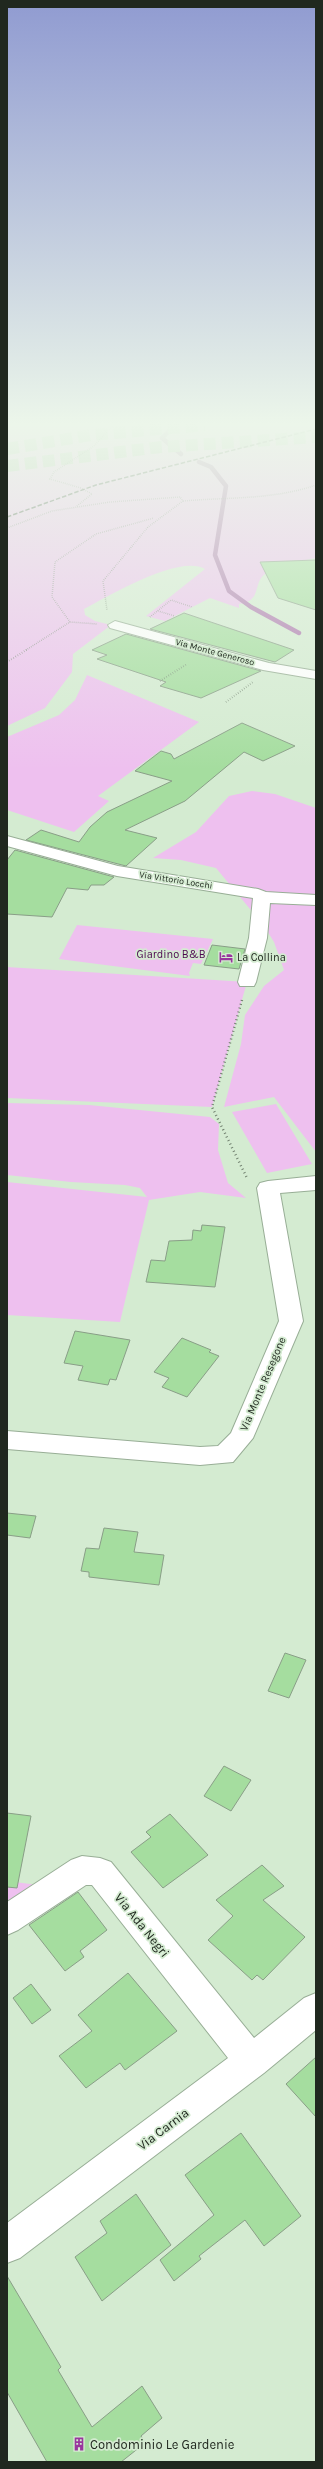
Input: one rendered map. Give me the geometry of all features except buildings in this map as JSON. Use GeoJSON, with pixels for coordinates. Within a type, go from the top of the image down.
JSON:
{"type":"FeatureCollection","features":[{"type":"Feature","properties":{"kind":"street","name":"Via Monte Generoso"},"geometry":{"type":"LineString","coordinates":[[115,625],[273,668],[316,675]]}},
{"type":"Feature","properties":{"kind":"street","name":"Via Vittorio Locchi"},"geometry":{"type":"LineString","coordinates":[[7,841],[117,871],[252,892],[262,897]]}},
{"type":"Feature","properties":{"kind":"street"},"geometry":{"type":"LineString","coordinates":[[246,982],[258,938],[262,897],[316,900]]}},
{"type":"Feature","properties":{"kind":"street"},"geometry":{"type":"LineString","coordinates":[[268,1188],[316,1183]]}},
{"type":"Feature","properties":{"kind":"street","name":"Via Monte Resegone"},"geometry":{"type":"LineString","coordinates":[[7,1440],[200,1456],[224,1455],[241,1438],[291,1320],[268,1188]]}},
{"type":"Feature","properties":{"kind":"street","name":"Via Ada Negri"},"geometry":{"type":"LineString","coordinates":[[7,1920],[82,1870],[100,1872],[252,2062]]}},
{"type":"Feature","properties":{"kind":"street","name":"Via Carnia"},"geometry":{"type":"LineString","coordinates":[[7,2245],[252,2062],[316,2009]]}},
{"type":"Feature","properties":{"kind":"path"},"geometry":{"type":"LineString","coordinates":[[70,622],[52,597],[55,562],[87,540]]}},
{"type":"Feature","properties":{"kind":"path"},"geometry":{"type":"LineString","coordinates":[[115,625],[105,605],[103,581],[134,540]]}},
{"type":"Feature","properties":{"kind":"path"},"geometry":{"type":"LineString","coordinates":[[134,630],[171,600],[192,607]]}},
{"type":"Feature","properties":{"kind":"path"},"geometry":{"type":"LineString","coordinates":[[158,611],[175,616]]}},
{"type":"Feature","properties":{"kind":"path"},"geometry":{"type":"LineString","coordinates":[[7,662],[70,622],[115,625]]}},
{"type":"Feature","properties":{"kind":"path"},"geometry":{"type":"LineString","coordinates":[[160,681],[208,651]]}},
{"type":"Feature","properties":{"kind":"path"},"geometry":{"type":"LineString","coordinates":[[226,702],[273,668]]}},
{"type":"Feature","properties":{"kind":"path"},"geometry":{"type":"LineString","coordinates":[[246,982],[212,1107],[249,1182],[268,1188]]}},
{"type":"Feature","properties":{"kind":"green space"},"geometry":{"type":"Polygon","coordinates":[[[7,540],[316,540],[316,558],[285,565],[268,572],[260,580],[255,595],[252,599],[239,604],[239,608],[210,598],[165,621],[146,616],[205,569],[193,566],[179,567],[144,578],[84,609],[85,615],[95,621],[111,625],[73,654],[72,672],[45,708],[7,726],[7,540]]]}},
{"type":"Feature","properties":{"kind":"green space"},"geometry":{"type":"Polygon","coordinates":[[[87,675],[199,722],[98,796],[109,801],[74,832],[7,810],[7,737],[59,715],[75,700],[87,675]]]}},
{"type":"Feature","properties":{"kind":"green space"},"geometry":{"type":"Polygon","coordinates":[[[252,791],[275,794],[316,808],[316,1152],[274,1097],[224,1107],[241,1044],[245,1015],[264,986],[284,970],[274,942],[264,926],[216,868],[181,860],[153,858],[196,832],[229,796],[252,791]]]}},
{"type":"Feature","properties":{"kind":"green space","name":"Giardino B&B"},"geometry":{"type":"Polygon","coordinates":[[[77,925],[213,939],[201,964],[193,963],[189,973],[190,976],[59,959],[77,925]]]}},
{"type":"Feature","properties":{"kind":"green space"},"geometry":{"type":"Polygon","coordinates":[[[7,967],[247,982],[212,1107],[7,1098],[7,967]]]}},
{"type":"Feature","properties":{"kind":"green space"},"geometry":{"type":"Polygon","coordinates":[[[7,1103],[89,1105],[210,1117],[219,1124],[218,1150],[228,1183],[246,1198],[200,1192],[149,1200],[120,1322],[7,1315],[7,1182],[147,1197],[140,1188],[125,1185],[71,1182],[7,1175],[7,1103]]]}},
{"type":"Feature","properties":{"kind":"green space"},"geometry":{"type":"Polygon","coordinates":[[[276,1104],[312,1164],[267,1173],[232,1112],[276,1104]]]}},
{"type":"Feature","properties":{"kind":"green space"},"geometry":{"type":"Polygon","coordinates":[[[7,1881],[38,1885],[7,1905],[7,1881]]]}},
{"type":"Feature","properties":{"kind":"waterway"},"geometry":{"type":"LineString","coordinates":[[217,540],[215,555],[229,591],[251,607],[299,633]]}},
{"type":"Feature","properties":{"kind":"place","name":"La Collina"},"geometry":{"type":"Point","coordinates":[226,957]}},
{"type":"Feature","properties":{"kind":"place","name":"Condominio Le Gardenie"},"geometry":{"type":"Point","coordinates":[79,2444]}}]}
